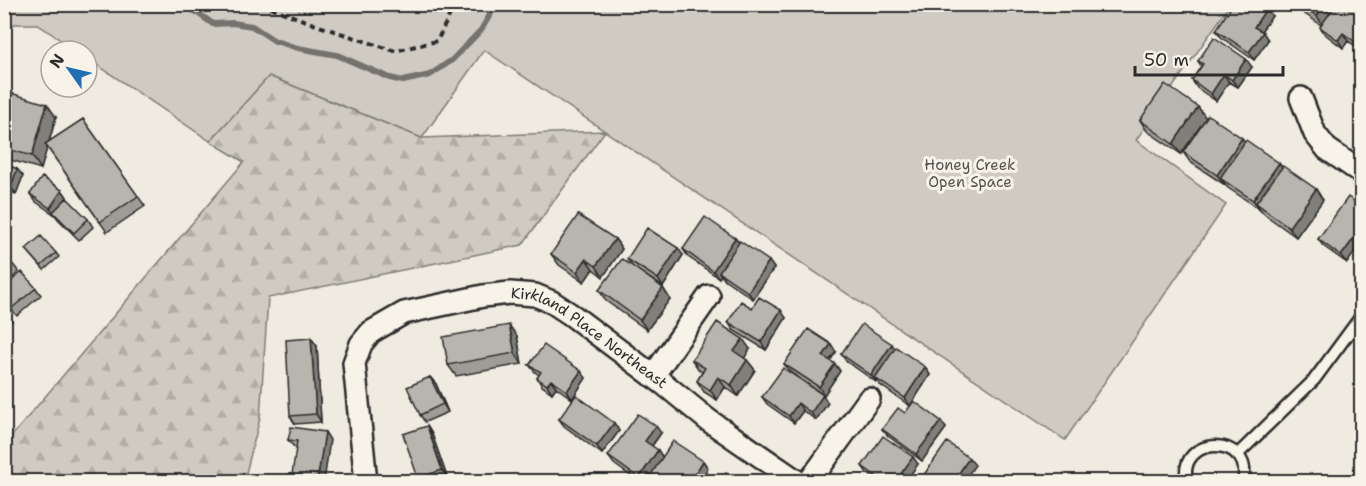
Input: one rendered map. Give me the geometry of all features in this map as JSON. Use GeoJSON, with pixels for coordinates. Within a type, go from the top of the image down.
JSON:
{"type":"FeatureCollection","features":[{"type":"Feature","properties":{"kind":"street"},"geometry":{"type":"LineString","coordinates":[[1301,98],[1315,134],[1327,149],[1362,173]]}},
{"type":"Feature","properties":{"kind":"street","name":"Kirkland Place Northeast"},"geometry":{"type":"LineString","coordinates":[[366,482],[354,363],[361,344],[371,332],[404,313],[483,296],[510,293],[535,295],[552,302],[653,376],[708,420],[798,482]]}},
{"type":"Feature","properties":{"kind":"street"},"geometry":{"type":"LineString","coordinates":[[653,376],[709,296]]}},
{"type":"Feature","properties":{"kind":"street"},"geometry":{"type":"LineString","coordinates":[[809,482],[869,399]]}},
{"type":"Feature","properties":{"kind":"lane"},"geometry":{"type":"LineString","coordinates":[[1237,455],[1314,380],[1362,315]]}},
{"type":"Feature","properties":{"kind":"lane"},"geometry":{"type":"LineString","coordinates":[[1187,482],[1187,466],[1191,457],[1208,446],[1219,445],[1229,448],[1243,464],[1245,476],[1243,482]]}},
{"type":"Feature","properties":{"kind":"path"},"geometry":{"type":"LineString","coordinates":[[261,4],[395,51],[437,41],[455,4]]}},
{"type":"Feature","properties":{"kind":"green space","name":"Honey Creek Open Space"},"geometry":{"type":"Polygon","coordinates":[[[5,4],[1230,5],[1136,140],[1226,205],[1065,440],[484,50],[422,138],[269,76],[210,141],[99,66],[99,39],[59,39],[37,24],[5,24],[5,4]]]}},
{"type":"Feature","properties":{"kind":"green space"},"geometry":{"type":"Polygon","coordinates":[[[269,76],[422,138],[605,131],[522,245],[268,298],[260,418],[244,481],[5,482],[5,444],[244,162],[210,141],[269,76]]]}},
{"type":"Feature","properties":{"kind":"building"},"geometry":{"type":"Polygon","coordinates":[[[1233,4],[1261,4],[1266,9],[1254,27],[1263,32],[1249,52],[1216,30],[1233,4]]]}},
{"type":"Feature","properties":{"kind":"building"},"geometry":{"type":"Polygon","coordinates":[[[1299,4],[1324,4],[1317,16],[1299,4]]]}},
{"type":"Feature","properties":{"kind":"building"},"geometry":{"type":"Polygon","coordinates":[[[1336,4],[1362,5],[1362,47],[1343,33],[1338,40],[1320,27],[1336,4]]]}},
{"type":"Feature","properties":{"kind":"building"},"geometry":{"type":"Polygon","coordinates":[[[1214,37],[1246,59],[1232,80],[1224,74],[1211,94],[1192,80],[1203,64],[1198,61],[1214,37]]]}},
{"type":"Feature","properties":{"kind":"building"},"geometry":{"type":"Polygon","coordinates":[[[1165,84],[1198,107],[1173,144],[1140,120],[1165,84]]]}},
{"type":"Feature","properties":{"kind":"building"},"geometry":{"type":"Polygon","coordinates":[[[4,91],[47,104],[32,156],[4,148],[4,91]]]}},
{"type":"Feature","properties":{"kind":"building"},"geometry":{"type":"Polygon","coordinates":[[[1208,115],[1242,138],[1217,175],[1183,152],[1208,115]]]}},
{"type":"Feature","properties":{"kind":"building"},"geometry":{"type":"Polygon","coordinates":[[[83,119],[138,196],[100,222],[45,144],[83,119]]]}},
{"type":"Feature","properties":{"kind":"building"},"geometry":{"type":"Polygon","coordinates":[[[1246,140],[1279,163],[1253,200],[1220,178],[1246,140]]]}},
{"type":"Feature","properties":{"kind":"building"},"geometry":{"type":"Polygon","coordinates":[[[4,164],[17,169],[11,187],[4,184],[4,164]]]}},
{"type":"Feature","properties":{"kind":"building"},"geometry":{"type":"Polygon","coordinates":[[[1283,166],[1316,189],[1289,227],[1256,203],[1283,166]]]}},
{"type":"Feature","properties":{"kind":"building"},"geometry":{"type":"Polygon","coordinates":[[[42,177],[62,190],[50,208],[30,194],[42,177]]]}},
{"type":"Feature","properties":{"kind":"building"},"geometry":{"type":"Polygon","coordinates":[[[1348,197],[1362,207],[1362,227],[1341,256],[1318,239],[1348,197]]]}},
{"type":"Feature","properties":{"kind":"building"},"geometry":{"type":"Polygon","coordinates":[[[67,198],[88,219],[74,233],[53,212],[67,198]]]}},
{"type":"Feature","properties":{"kind":"building"},"geometry":{"type":"Polygon","coordinates":[[[578,215],[615,239],[596,266],[586,259],[577,272],[551,254],[578,215]]]}},
{"type":"Feature","properties":{"kind":"building"},"geometry":{"type":"Polygon","coordinates":[[[705,217],[735,238],[713,271],[683,249],[705,217]]]}},
{"type":"Feature","properties":{"kind":"building"},"geometry":{"type":"Polygon","coordinates":[[[647,228],[678,248],[658,279],[627,259],[647,228]]]}},
{"type":"Feature","properties":{"kind":"building"},"geometry":{"type":"Polygon","coordinates":[[[41,236],[56,253],[41,266],[26,249],[41,236]]]}},
{"type":"Feature","properties":{"kind":"building"},"geometry":{"type":"Polygon","coordinates":[[[740,241],[769,261],[748,292],[719,272],[740,241]]]}},
{"type":"Feature","properties":{"kind":"building"},"geometry":{"type":"Polygon","coordinates":[[[4,254],[11,262],[4,268],[4,254]]]}},
{"type":"Feature","properties":{"kind":"building"},"geometry":{"type":"Polygon","coordinates":[[[622,259],[663,288],[640,320],[599,290],[622,259]]]}},
{"type":"Feature","properties":{"kind":"building"},"geometry":{"type":"Polygon","coordinates":[[[22,272],[36,288],[12,308],[4,300],[4,287],[22,272]]]}},
{"type":"Feature","properties":{"kind":"building"},"geometry":{"type":"Polygon","coordinates":[[[759,297],[781,310],[761,342],[728,322],[741,301],[752,308],[759,297]]]}},
{"type":"Feature","properties":{"kind":"building"},"geometry":{"type":"Polygon","coordinates":[[[717,322],[743,339],[734,351],[747,360],[731,385],[718,377],[710,390],[697,381],[705,368],[692,360],[717,322]]]}},
{"type":"Feature","properties":{"kind":"building"},"geometry":{"type":"Polygon","coordinates":[[[862,324],[892,344],[871,375],[841,354],[862,324]]]}},
{"type":"Feature","properties":{"kind":"building"},"geometry":{"type":"Polygon","coordinates":[[[509,325],[515,353],[448,365],[443,337],[509,325]]]}},
{"type":"Feature","properties":{"kind":"building"},"geometry":{"type":"Polygon","coordinates":[[[808,329],[831,344],[823,356],[835,364],[819,387],[784,364],[808,329]]]}},
{"type":"Feature","properties":{"kind":"building"},"geometry":{"type":"Polygon","coordinates":[[[311,338],[316,414],[290,416],[286,340],[311,338]]]}},
{"type":"Feature","properties":{"kind":"building"},"geometry":{"type":"Polygon","coordinates":[[[544,345],[581,371],[567,391],[551,380],[547,385],[537,378],[541,372],[529,365],[544,345]]]}},
{"type":"Feature","properties":{"kind":"building"},"geometry":{"type":"Polygon","coordinates":[[[896,347],[925,367],[905,398],[875,378],[896,347]]]}},
{"type":"Feature","properties":{"kind":"building"},"geometry":{"type":"Polygon","coordinates":[[[783,368],[823,395],[811,413],[798,403],[789,416],[762,397],[783,368]]]}},
{"type":"Feature","properties":{"kind":"building"},"geometry":{"type":"Polygon","coordinates":[[[430,377],[443,404],[420,415],[407,387],[430,377]]]}},
{"type":"Feature","properties":{"kind":"building"},"geometry":{"type":"Polygon","coordinates":[[[576,395],[614,423],[597,446],[559,419],[576,395]]]}},
{"type":"Feature","properties":{"kind":"building"},"geometry":{"type":"Polygon","coordinates":[[[914,401],[941,421],[916,454],[882,429],[898,408],[905,413],[914,401]]]}},
{"type":"Feature","properties":{"kind":"building"},"geometry":{"type":"Polygon","coordinates":[[[638,414],[656,426],[645,441],[658,450],[639,478],[608,456],[638,414]]]}},
{"type":"Feature","properties":{"kind":"building"},"geometry":{"type":"Polygon","coordinates":[[[427,426],[442,470],[418,478],[403,434],[427,426]]]}},
{"type":"Feature","properties":{"kind":"building"},"geometry":{"type":"Polygon","coordinates":[[[291,427],[325,432],[317,482],[291,482],[297,441],[288,440],[291,427]]]}},
{"type":"Feature","properties":{"kind":"building"},"geometry":{"type":"Polygon","coordinates":[[[883,436],[913,457],[895,482],[884,482],[862,466],[883,436]]]}},
{"type":"Feature","properties":{"kind":"building"},"geometry":{"type":"Polygon","coordinates":[[[673,441],[703,461],[690,482],[657,482],[650,476],[673,441]]]}},
{"type":"Feature","properties":{"kind":"building"},"geometry":{"type":"Polygon","coordinates":[[[947,442],[969,458],[953,482],[924,482],[921,479],[947,442]]]}},
{"type":"Feature","properties":{"kind":"building"},"geometry":{"type":"Polygon","coordinates":[[[726,473],[738,482],[720,482],[726,473]]]}},
{"type":"Feature","properties":{"kind":"building"},"geometry":{"type":"Polygon","coordinates":[[[702,475],[711,482],[698,482],[702,475]]]}},
{"type":"Feature","properties":{"kind":"waterway"},"geometry":{"type":"LineString","coordinates":[[185,4],[213,24],[233,23],[252,26],[275,41],[337,55],[390,78],[403,81],[430,75],[452,60],[481,30],[498,4]]}}]}
